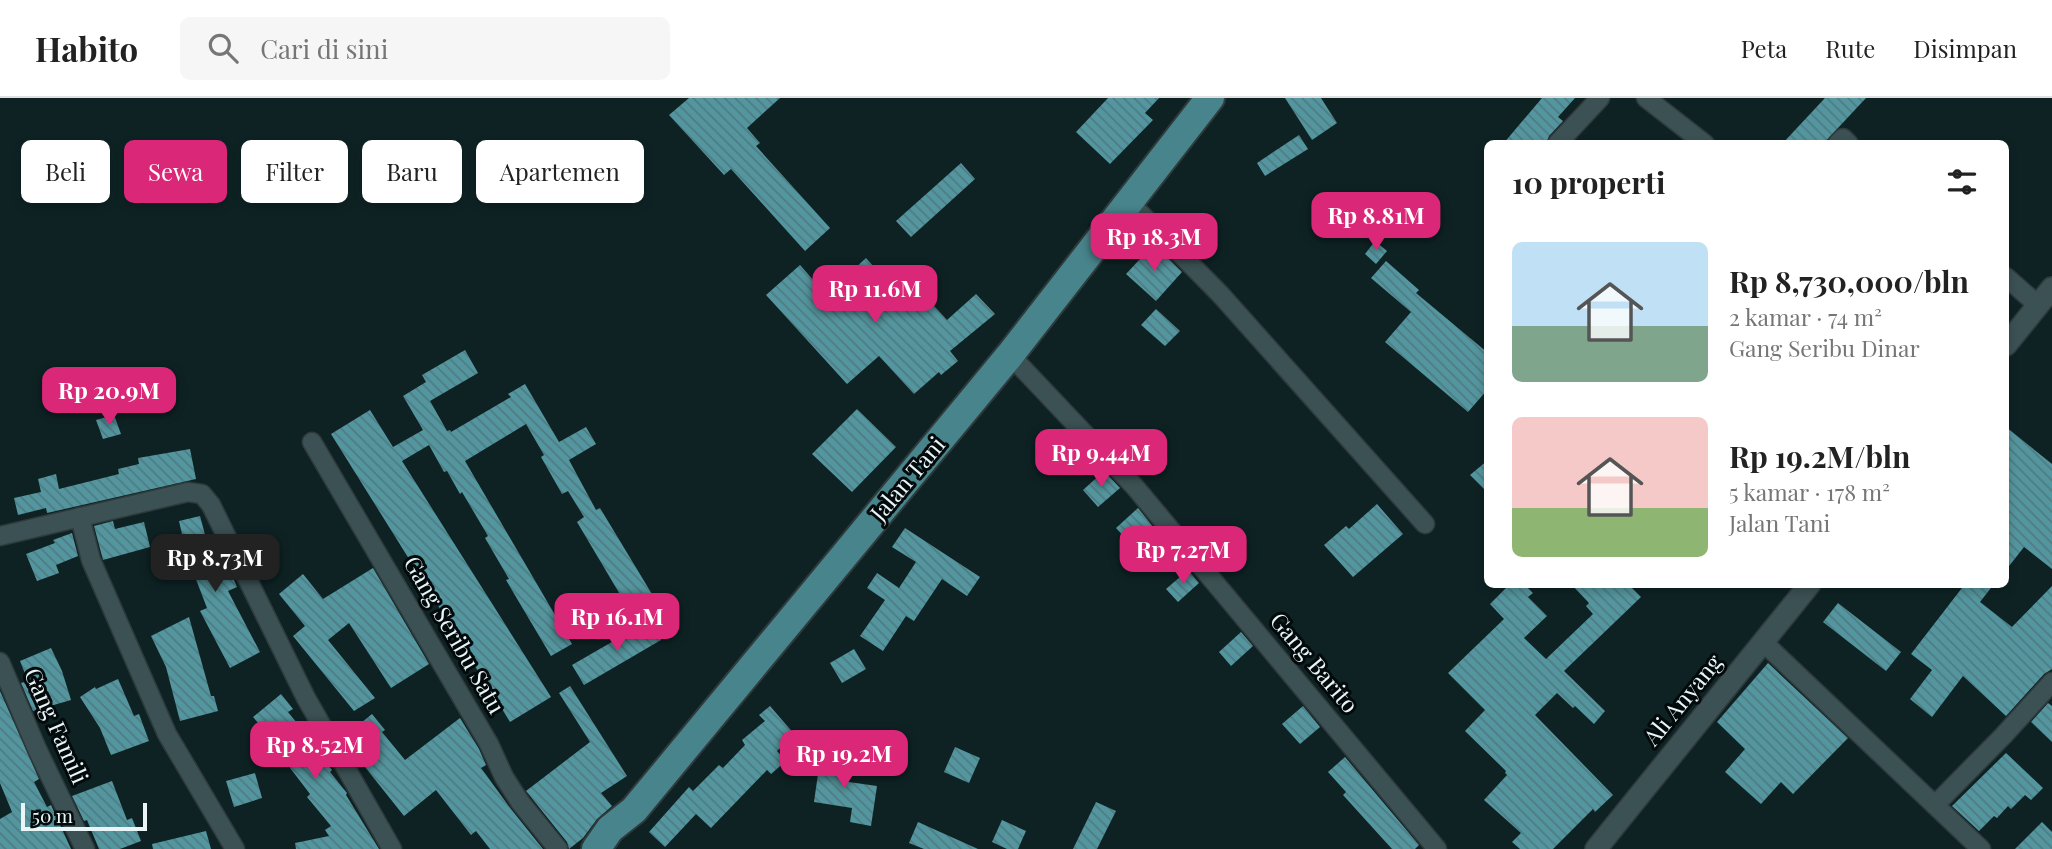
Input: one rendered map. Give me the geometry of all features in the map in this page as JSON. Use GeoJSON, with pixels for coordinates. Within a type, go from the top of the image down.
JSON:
{"type":"FeatureCollection","features":[{"type":"Feature","properties":{"kind":"highway","name":"Jalan Tani"},"geometry":{"type":"LineString","coordinates":[[596,849],[610,828],[635,810],[1010,355],[1208,99]]}},
{"type":"Feature","properties":{"kind":"highway"},"geometry":{"type":"LineString","coordinates":[[622,849],[635,810]]}},
{"type":"Feature","properties":{"kind":"street"},"geometry":{"type":"LineString","coordinates":[[1560,140],[1600,98]]}},
{"type":"Feature","properties":{"kind":"street"},"geometry":{"type":"LineString","coordinates":[[1646,98],[1700,140]]}},
{"type":"Feature","properties":{"kind":"street"},"geometry":{"type":"LineString","coordinates":[[1129,202],[1220,294],[1425,524]]}},
{"type":"Feature","properties":{"kind":"street"},"geometry":{"type":"LineString","coordinates":[[2009,280],[2039,306]]}},
{"type":"Feature","properties":{"kind":"street"},"geometry":{"type":"LineString","coordinates":[[2009,341],[2052,288]]}},
{"type":"Feature","properties":{"kind":"street","name":"Gang Barito"},"geometry":{"type":"LineString","coordinates":[[1010,355],[1135,487],[1437,849]]}},
{"type":"Feature","properties":{"kind":"street","name":"Gang Seribu Satu"},"geometry":{"type":"LineString","coordinates":[[313,442],[489,744],[504,777],[520,802],[558,849]]}},
{"type":"Feature","properties":{"kind":"street"},"geometry":{"type":"LineString","coordinates":[[0,536],[188,492],[202,494],[208,501],[306,698],[391,849]]}},
{"type":"Feature","properties":{"kind":"street"},"geometry":{"type":"LineString","coordinates":[[80,517],[90,560],[167,734],[235,849]]}},
{"type":"Feature","properties":{"kind":"street","name":"Ali Anyang"},"geometry":{"type":"LineString","coordinates":[[1596,849],[1807,588]]}},
{"type":"Feature","properties":{"kind":"street"},"geometry":{"type":"LineString","coordinates":[[1764,643],[1981,849]]}},
{"type":"Feature","properties":{"kind":"street","name":"Gang Famili"},"geometry":{"type":"LineString","coordinates":[[0,662],[37,749],[85,849]]}},
{"type":"Feature","properties":{"kind":"street"},"geometry":{"type":"LineString","coordinates":[[1935,805],[2052,682]]}},
{"type":"Feature","properties":{"kind":"building"},"geometry":{"type":"Polygon","coordinates":[[[689,98],[780,98],[747,128],[760,143],[756,146],[830,228],[805,251],[731,169],[724,175],[669,115],[689,98]]]}},
{"type":"Feature","properties":{"kind":"building"},"geometry":{"type":"Polygon","coordinates":[[[1108,98],[1159,98],[1145,113],[1153,120],[1110,164],[1076,132],[1108,98]]]}},
{"type":"Feature","properties":{"kind":"building"},"geometry":{"type":"Polygon","coordinates":[[[1285,98],[1321,98],[1337,123],[1312,140],[1285,98]]]}},
{"type":"Feature","properties":{"kind":"building"},"geometry":{"type":"Polygon","coordinates":[[[1542,98],[1575,98],[1558,117],[1563,121],[1548,140],[1506,140],[1542,98]]]}},
{"type":"Feature","properties":{"kind":"building"},"geometry":{"type":"Polygon","coordinates":[[[1825,98],[1866,98],[1827,140],[1786,140],[1825,98]]]}},
{"type":"Feature","properties":{"kind":"building"},"geometry":{"type":"Polygon","coordinates":[[[1299,135],[1308,149],[1265,176],[1257,163],[1299,135]]]}},
{"type":"Feature","properties":{"kind":"building"},"geometry":{"type":"Polygon","coordinates":[[[961,163],[975,179],[911,237],[896,221],[961,163]]]}},
{"type":"Feature","properties":{"kind":"building"},"geometry":{"type":"Polygon","coordinates":[[[1375,241],[1387,251],[1376,264],[1365,254],[1375,241]]]}},
{"type":"Feature","properties":{"kind":"building"},"geometry":{"type":"Polygon","coordinates":[[[1154,244],[1182,272],[1156,301],[1126,274],[1154,244]]]}},
{"type":"Feature","properties":{"kind":"building"},"geometry":{"type":"Polygon","coordinates":[[[866,258],[909,306],[923,294],[947,320],[976,294],[995,314],[950,351],[958,361],[941,375],[939,372],[914,394],[879,356],[847,384],[766,295],[800,265],[822,290],[838,276],[842,280],[866,258]]]}},
{"type":"Feature","properties":{"kind":"building"},"geometry":{"type":"Polygon","coordinates":[[[1386,261],[1419,290],[1416,293],[1484,350],[1484,394],[1468,412],[1385,342],[1411,312],[1371,278],[1386,261]]]}},
{"type":"Feature","properties":{"kind":"building"},"geometry":{"type":"Polygon","coordinates":[[[1156,309],[1180,331],[1165,346],[1141,325],[1156,309]]]}},
{"type":"Feature","properties":{"kind":"building"},"geometry":{"type":"Polygon","coordinates":[[[465,350],[478,373],[430,401],[447,431],[451,432],[511,397],[508,394],[525,384],[559,442],[586,427],[596,444],[569,460],[596,510],[600,508],[658,604],[634,618],[577,522],[584,517],[568,491],[562,494],[526,424],[465,461],[572,644],[551,656],[506,580],[509,579],[485,538],[488,536],[462,492],[460,494],[447,471],[444,472],[429,445],[402,461],[551,697],[510,722],[493,694],[489,696],[477,677],[480,675],[464,647],[331,434],[370,410],[393,447],[423,430],[403,396],[426,382],[422,375],[465,350]]]}},
{"type":"Feature","properties":{"kind":"building"},"geometry":{"type":"Polygon","coordinates":[[[857,409],[896,447],[852,492],[812,454],[857,409]]]}},
{"type":"Feature","properties":{"kind":"building"},"geometry":{"type":"Polygon","coordinates":[[[114,415],[121,434],[103,439],[96,420],[114,415]]]}},
{"type":"Feature","properties":{"kind":"building"},"geometry":{"type":"Polygon","coordinates":[[[2009,429],[2052,464],[2052,569],[2024,547],[2009,566],[2009,429]]]}},
{"type":"Feature","properties":{"kind":"building"},"geometry":{"type":"Polygon","coordinates":[[[190,449],[196,479],[47,513],[46,508],[18,515],[14,498],[41,492],[38,479],[56,474],[59,489],[119,474],[118,469],[139,464],[138,458],[190,449]]]}},
{"type":"Feature","properties":{"kind":"building"},"geometry":{"type":"Polygon","coordinates":[[[1484,463],[1484,489],[1470,475],[1484,463]]]}},
{"type":"Feature","properties":{"kind":"building"},"geometry":{"type":"Polygon","coordinates":[[[1104,471],[1120,488],[1098,507],[1083,490],[1104,471]]]}},
{"type":"Feature","properties":{"kind":"building"},"geometry":{"type":"Polygon","coordinates":[[[1377,504],[1403,534],[1353,577],[1324,545],[1346,526],[1349,529],[1377,504]]]}},
{"type":"Feature","properties":{"kind":"building"},"geometry":{"type":"Polygon","coordinates":[[[1138,508],[1158,533],[1137,551],[1116,528],[1138,508]]]}},
{"type":"Feature","properties":{"kind":"building"},"geometry":{"type":"Polygon","coordinates":[[[200,516],[217,570],[228,566],[237,587],[228,591],[260,652],[230,668],[200,611],[207,608],[192,569],[183,573],[173,547],[184,543],[179,521],[200,516]]]}},
{"type":"Feature","properties":{"kind":"building"},"geometry":{"type":"Polygon","coordinates":[[[113,521],[115,529],[144,522],[150,547],[103,560],[94,526],[113,521]]]}},
{"type":"Feature","properties":{"kind":"building"},"geometry":{"type":"Polygon","coordinates":[[[905,528],[980,577],[967,596],[942,579],[914,621],[906,616],[883,651],[860,636],[885,600],[867,588],[877,573],[899,588],[916,562],[892,547],[905,528]]]}},
{"type":"Feature","properties":{"kind":"building"},"geometry":{"type":"Polygon","coordinates":[[[72,533],[78,556],[56,565],[59,573],[37,581],[26,554],[72,533]]]}},
{"type":"Feature","properties":{"kind":"building"},"geometry":{"type":"Polygon","coordinates":[[[373,568],[429,664],[391,688],[349,623],[328,640],[375,698],[354,711],[293,636],[305,626],[279,594],[303,574],[323,599],[373,568]]]}},
{"type":"Feature","properties":{"kind":"building"},"geometry":{"type":"Polygon","coordinates":[[[1188,570],[1199,583],[1178,602],[1166,589],[1188,570]]]}},
{"type":"Feature","properties":{"kind":"building"},"geometry":{"type":"Polygon","coordinates":[[[2052,586],[2052,669],[2044,674],[2006,716],[1963,676],[1932,717],[1910,699],[1932,670],[1911,654],[1962,588],[1991,588],[1980,602],[2012,627],[2052,586]]]}},
{"type":"Feature","properties":{"kind":"building"},"geometry":{"type":"Polygon","coordinates":[[[1506,588],[1528,588],[1533,593],[1528,597],[1547,616],[1524,638],[1546,659],[1593,614],[1586,606],[1589,603],[1575,588],[1632,588],[1641,597],[1564,671],[1605,711],[1594,724],[1557,693],[1535,715],[1613,795],[1595,812],[1593,809],[1553,849],[1520,849],[1512,842],[1521,833],[1484,800],[1507,775],[1506,771],[1465,731],[1485,710],[1448,673],[1504,619],[1490,604],[1506,588]]]}},
{"type":"Feature","properties":{"kind":"building"},"geometry":{"type":"Polygon","coordinates":[[[1838,603],[1901,652],[1886,671],[1823,622],[1838,603]]]}},
{"type":"Feature","properties":{"kind":"building"},"geometry":{"type":"Polygon","coordinates":[[[189,617],[211,696],[214,696],[218,711],[180,721],[166,667],[151,636],[189,617]]]}},
{"type":"Feature","properties":{"kind":"building"},"geometry":{"type":"Polygon","coordinates":[[[650,620],[661,640],[584,685],[572,665],[650,620]]]}},
{"type":"Feature","properties":{"kind":"building"},"geometry":{"type":"Polygon","coordinates":[[[1241,632],[1253,646],[1231,666],[1219,652],[1241,632]]]}},
{"type":"Feature","properties":{"kind":"building"},"geometry":{"type":"Polygon","coordinates":[[[51,648],[71,700],[33,711],[21,683],[28,681],[20,661],[51,648]]]}},
{"type":"Feature","properties":{"kind":"building"},"geometry":{"type":"Polygon","coordinates":[[[854,649],[866,669],[842,683],[830,663],[854,649]]]}},
{"type":"Feature","properties":{"kind":"building"},"geometry":{"type":"Polygon","coordinates":[[[1768,663],[1848,738],[1793,794],[1781,782],[1761,804],[1725,772],[1745,749],[1717,722],[1768,663]]]}},
{"type":"Feature","properties":{"kind":"building"},"geometry":{"type":"Polygon","coordinates":[[[118,679],[134,716],[139,714],[149,741],[111,755],[100,728],[80,697],[95,687],[96,689],[118,679]]]}},
{"type":"Feature","properties":{"kind":"building"},"geometry":{"type":"Polygon","coordinates":[[[570,686],[627,776],[601,793],[612,806],[597,819],[583,838],[569,849],[567,842],[526,791],[590,742],[559,693],[570,686]]]}},
{"type":"Feature","properties":{"kind":"building"},"geometry":{"type":"Polygon","coordinates":[[[0,691],[39,779],[34,782],[47,807],[51,805],[71,849],[0,849],[0,819],[12,812],[0,783],[0,691]]]}},
{"type":"Feature","properties":{"kind":"building"},"geometry":{"type":"Polygon","coordinates":[[[281,694],[293,709],[288,712],[332,770],[330,772],[347,793],[379,849],[296,849],[295,843],[329,836],[325,830],[331,826],[307,797],[310,794],[253,717],[281,694]]]}},
{"type":"Feature","properties":{"kind":"building"},"geometry":{"type":"Polygon","coordinates":[[[2048,703],[2052,706],[2052,742],[2031,722],[2048,703]]]}},
{"type":"Feature","properties":{"kind":"building"},"geometry":{"type":"Polygon","coordinates":[[[770,706],[795,735],[777,751],[786,761],[771,774],[767,770],[711,828],[696,814],[665,847],[649,832],[689,787],[693,791],[719,765],[723,768],[745,745],[742,740],[765,721],[759,715],[770,706]]]}},
{"type":"Feature","properties":{"kind":"building"},"geometry":{"type":"Polygon","coordinates":[[[1303,706],[1320,727],[1300,744],[1282,724],[1303,706]]]}},
{"type":"Feature","properties":{"kind":"building"},"geometry":{"type":"Polygon","coordinates":[[[372,714],[385,730],[382,732],[405,760],[460,718],[486,765],[481,768],[543,849],[490,849],[476,831],[471,835],[436,790],[404,816],[357,757],[360,754],[345,736],[372,714]]]}},
{"type":"Feature","properties":{"kind":"building"},"geometry":{"type":"Polygon","coordinates":[[[955,747],[980,758],[969,783],[944,772],[955,747]]]}},
{"type":"Feature","properties":{"kind":"building"},"geometry":{"type":"Polygon","coordinates":[[[821,753],[846,757],[842,781],[877,786],[871,826],[850,822],[852,808],[814,802],[821,753]]]}},
{"type":"Feature","properties":{"kind":"building"},"geometry":{"type":"Polygon","coordinates":[[[2006,753],[2043,788],[2031,800],[2025,795],[2011,809],[2008,806],[1979,831],[1952,806],[2006,753]]]}},
{"type":"Feature","properties":{"kind":"building"},"geometry":{"type":"Polygon","coordinates":[[[1345,757],[1419,845],[1415,849],[1392,849],[1343,795],[1346,792],[1328,772],[1345,757]]]}},
{"type":"Feature","properties":{"kind":"building"},"geometry":{"type":"Polygon","coordinates":[[[255,773],[262,798],[234,807],[226,781],[255,773]]]}},
{"type":"Feature","properties":{"kind":"building"},"geometry":{"type":"Polygon","coordinates":[[[112,781],[127,820],[132,818],[141,841],[120,849],[99,849],[87,820],[84,821],[72,796],[112,781]]]}},
{"type":"Feature","properties":{"kind":"building"},"geometry":{"type":"Polygon","coordinates":[[[1096,802],[1116,811],[1097,849],[1073,849],[1096,802]]]}},
{"type":"Feature","properties":{"kind":"building"},"geometry":{"type":"Polygon","coordinates":[[[1002,820],[1026,831],[1018,849],[1007,849],[992,842],[1002,820]]]}},
{"type":"Feature","properties":{"kind":"building"},"geometry":{"type":"Polygon","coordinates":[[[918,822],[978,849],[924,849],[909,843],[918,822]]]}},
{"type":"Feature","properties":{"kind":"building"},"geometry":{"type":"Polygon","coordinates":[[[2042,822],[2052,832],[2052,849],[2015,849],[2042,822]]]}},
{"type":"Feature","properties":{"kind":"building"},"geometry":{"type":"Polygon","coordinates":[[[206,831],[211,849],[153,849],[152,844],[206,831]]]}}]}
